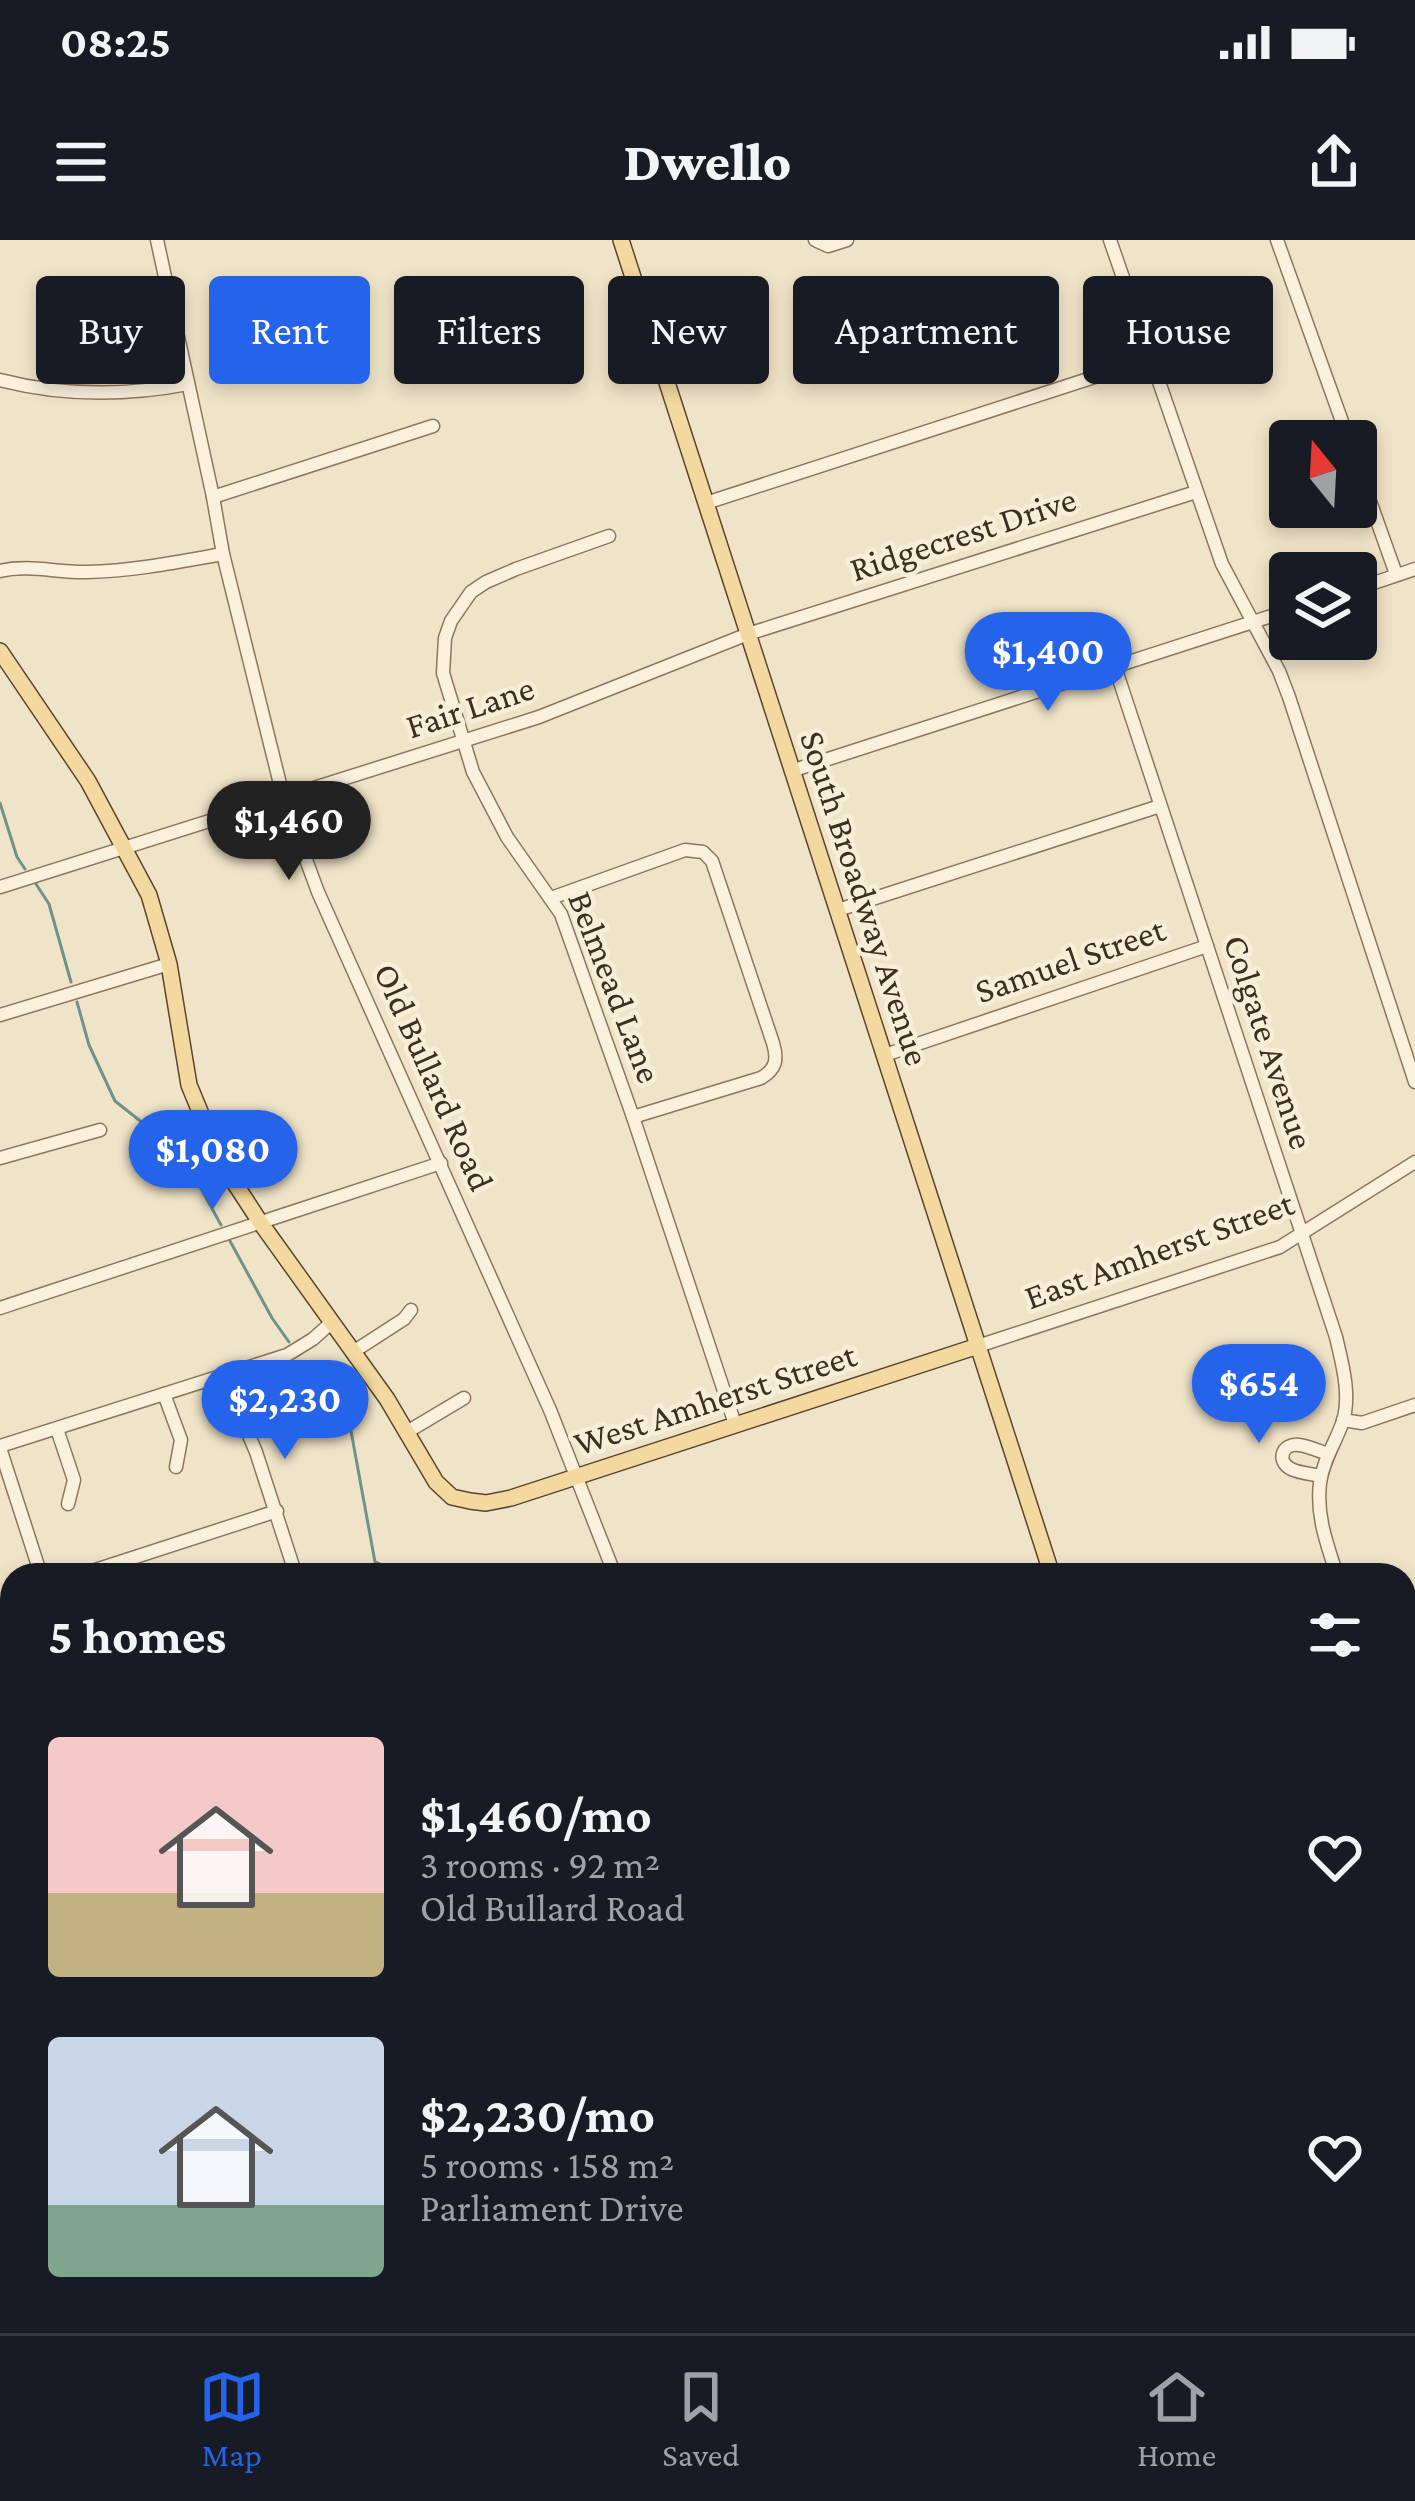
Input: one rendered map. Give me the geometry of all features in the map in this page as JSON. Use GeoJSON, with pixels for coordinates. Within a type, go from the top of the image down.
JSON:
{"type":"FeatureCollection","features":[{"type":"Feature","properties":{"kind":"main road","name":"South Broadway Avenue"},"geometry":{"type":"LineString","coordinates":[[621,240],[1048,1563]]}},
{"type":"Feature","properties":{"kind":"main road"},"geometry":{"type":"LineString","coordinates":[[0,651],[88,781],[148,895],[169,964],[189,1085],[220,1162],[407,1432]]}},
{"type":"Feature","properties":{"kind":"main road","name":"West Amherst Street"},"geometry":{"type":"LineString","coordinates":[[407,1432],[436,1482],[452,1497],[500,1501],[978,1346]]}},
{"type":"Feature","properties":{"kind":"street","name":"Old Bullard Road"},"geometry":{"type":"LineString","coordinates":[[157,240],[223,554],[284,800],[319,892],[441,1163],[610,1563]]}},
{"type":"Feature","properties":{"kind":"street"},"geometry":{"type":"LineString","coordinates":[[815,240],[828,246],[847,240]]}},
{"type":"Feature","properties":{"kind":"street"},"geometry":{"type":"LineString","coordinates":[[1110,240],[1122,276]]}},
{"type":"Feature","properties":{"kind":"street"},"geometry":{"type":"LineString","coordinates":[[1277,240],[1341,420]]}},
{"type":"Feature","properties":{"kind":"street"},"geometry":{"type":"LineString","coordinates":[[0,380],[40,390],[111,393],[188,383]]}},
{"type":"Feature","properties":{"kind":"street"},"geometry":{"type":"LineString","coordinates":[[706,503],[1083,381]]}},
{"type":"Feature","properties":{"kind":"street"},"geometry":{"type":"LineString","coordinates":[[1159,384],[1222,564],[1289,698],[1415,1082]]}},
{"type":"Feature","properties":{"kind":"street"},"geometry":{"type":"LineString","coordinates":[[213,497],[433,426]]}},
{"type":"Feature","properties":{"kind":"street","name":"Ridgecrest Drive"},"geometry":{"type":"LineString","coordinates":[[748,634],[1196,492]]}},
{"type":"Feature","properties":{"kind":"street"},"geometry":{"type":"LineString","coordinates":[[1377,521],[1396,574]]}},
{"type":"Feature","properties":{"kind":"street","name":"Belmead Lane"},"geometry":{"type":"LineString","coordinates":[[609,536],[486,582],[459,606],[445,638],[442,673],[473,772],[507,837],[560,914],[735,1424]]}},
{"type":"Feature","properties":{"kind":"street"},"geometry":{"type":"LineString","coordinates":[[0,571],[23,567],[120,571],[223,554]]}},
{"type":"Feature","properties":{"kind":"street"},"geometry":{"type":"LineString","coordinates":[[1377,582],[1415,569]]}},
{"type":"Feature","properties":{"kind":"street"},"geometry":{"type":"LineString","coordinates":[[791,771],[1269,617]]}},
{"type":"Feature","properties":{"kind":"street","name":"Fair Lane"},"geometry":{"type":"LineString","coordinates":[[0,887],[576,704],[748,634]]}},
{"type":"Feature","properties":{"kind":"street","name":"Colgate Avenue"},"geometry":{"type":"LineString","coordinates":[[1114,667],[1339,1352],[1346,1391],[1343,1420],[1321,1476],[1320,1522],[1332,1563]]}},
{"type":"Feature","properties":{"kind":"street"},"geometry":{"type":"LineString","coordinates":[[838,910],[1160,806]]}},
{"type":"Feature","properties":{"kind":"street"},"geometry":{"type":"LineString","coordinates":[[551,898],[685,850],[703,852],[712,861],[773,1043],[775,1065],[761,1078],[633,1117]]}},
{"type":"Feature","properties":{"kind":"street","name":"Samuel Street"},"geometry":{"type":"LineString","coordinates":[[885,1055],[1207,946]]}},
{"type":"Feature","properties":{"kind":"street"},"geometry":{"type":"LineString","coordinates":[[0,1015],[169,964]]}},
{"type":"Feature","properties":{"kind":"street"},"geometry":{"type":"LineString","coordinates":[[0,1159],[100,1130]]}},
{"type":"Feature","properties":{"kind":"street","name":"East Amherst Street"},"geometry":{"type":"LineString","coordinates":[[978,1346],[1280,1247],[1415,1162]]}},
{"type":"Feature","properties":{"kind":"street"},"geometry":{"type":"LineString","coordinates":[[0,1308],[441,1163]]}},
{"type":"Feature","properties":{"kind":"street"},"geometry":{"type":"LineString","coordinates":[[353,1352],[411,1310]]}},
{"type":"Feature","properties":{"kind":"street"},"geometry":{"type":"LineString","coordinates":[[36,1563],[0,1447],[298,1349],[332,1322]]}},
{"type":"Feature","properties":{"kind":"street"},"geometry":{"type":"LineString","coordinates":[[224,1376],[278,1511],[292,1563]]}},
{"type":"Feature","properties":{"kind":"street"},"geometry":{"type":"LineString","coordinates":[[164,1394],[181,1440],[176,1467]]}},
{"type":"Feature","properties":{"kind":"street"},"geometry":{"type":"LineString","coordinates":[[407,1432],[464,1397]]}},
{"type":"Feature","properties":{"kind":"street"},"geometry":{"type":"LineString","coordinates":[[1343,1420],[1362,1423],[1415,1406]]}},
{"type":"Feature","properties":{"kind":"street"},"geometry":{"type":"LineString","coordinates":[[57,1429],[74,1480],[68,1504]]}},
{"type":"Feature","properties":{"kind":"street"},"geometry":{"type":"LineString","coordinates":[[1321,1476],[1289,1468],[1282,1452],[1294,1444],[1328,1454]]}},
{"type":"Feature","properties":{"kind":"street"},"geometry":{"type":"LineString","coordinates":[[117,1563],[278,1511]]}},
{"type":"Feature","properties":{"kind":"waterway"},"geometry":{"type":"LineString","coordinates":[[0,803],[25,869]]}},
{"type":"Feature","properties":{"kind":"waterway"},"geometry":{"type":"LineString","coordinates":[[36,884],[49,904],[71,982]]}},
{"type":"Feature","properties":{"kind":"waterway"},"geometry":{"type":"LineString","coordinates":[[77,1002],[89,1045],[115,1101],[191,1170],[221,1225]]}},
{"type":"Feature","properties":{"kind":"waterway"},"geometry":{"type":"LineString","coordinates":[[230,1241],[289,1342]]}},
{"type":"Feature","properties":{"kind":"waterway"},"geometry":{"type":"LineString","coordinates":[[303,1362],[351,1431],[377,1563]]}}]}
